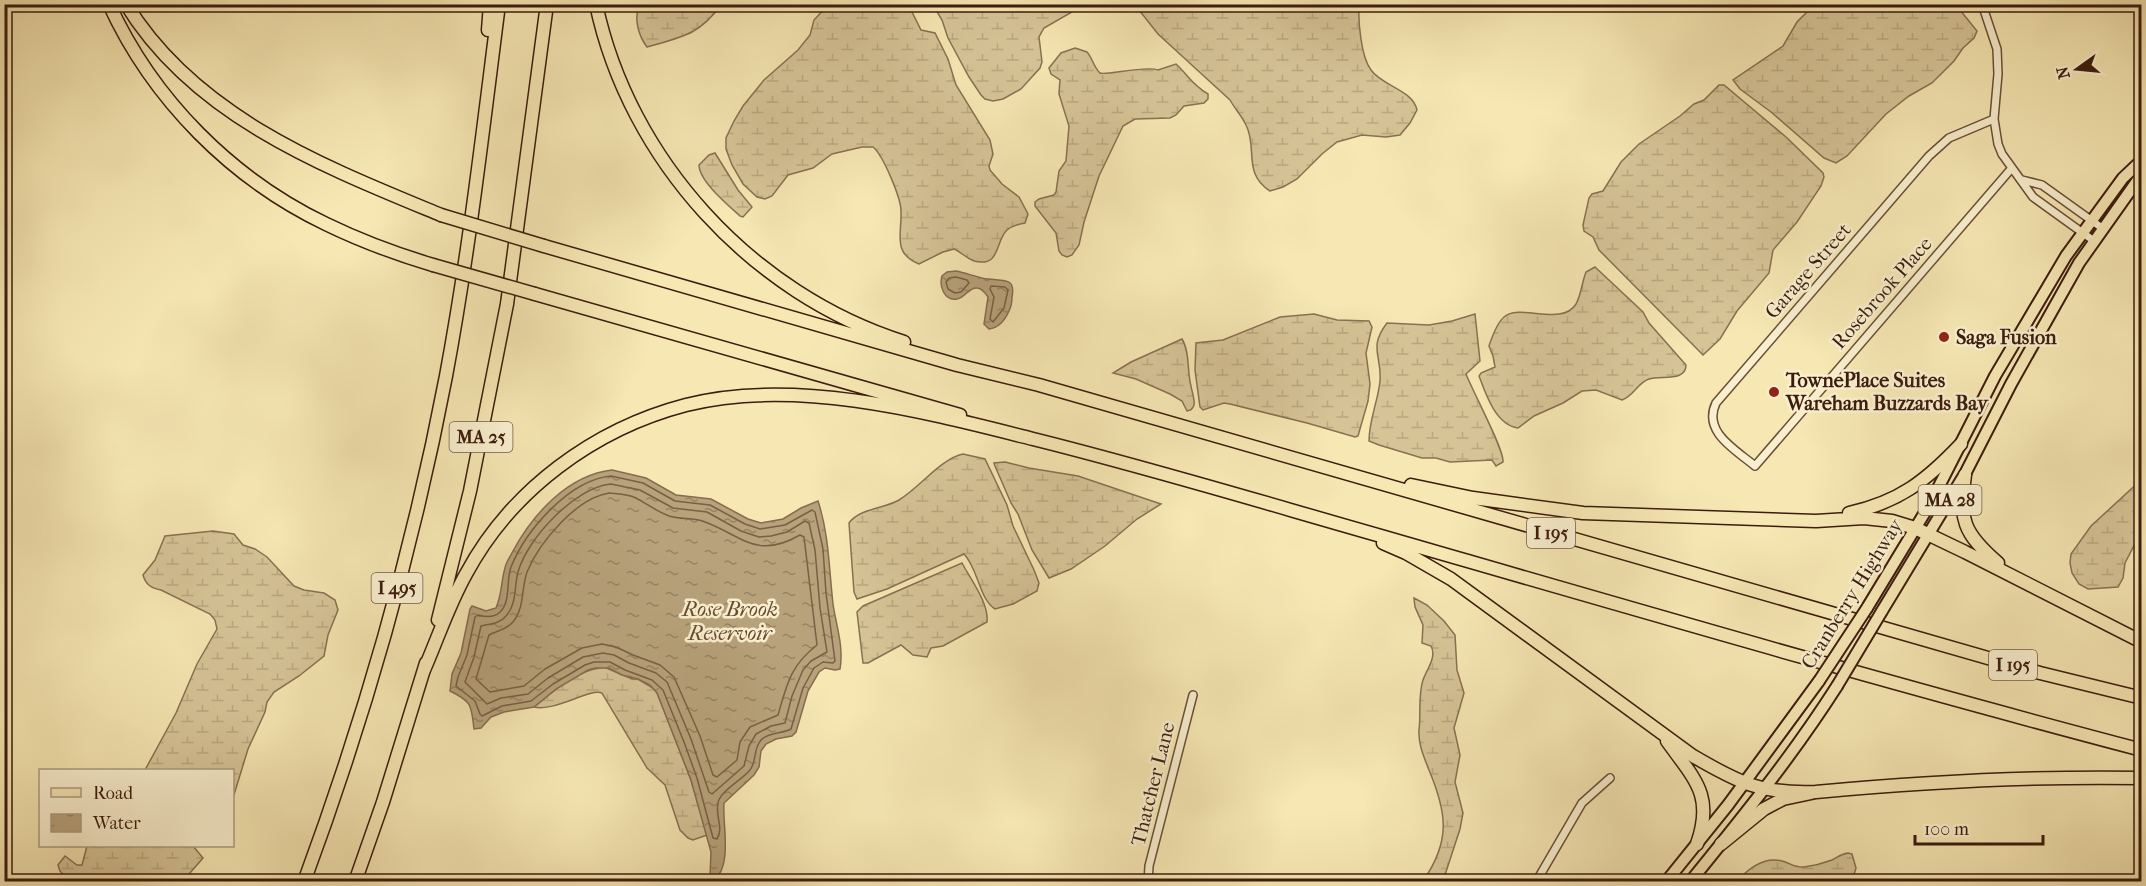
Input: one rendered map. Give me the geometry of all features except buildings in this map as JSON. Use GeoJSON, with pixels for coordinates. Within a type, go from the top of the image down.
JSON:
{"type":"FeatureCollection","features":[{"type":"Feature","properties":{"kind":"highway"},"geometry":{"type":"LineString","coordinates":[[110,4],[131,45],[170,100],[195,129],[246,175],[285,202],[325,224],[373,245],[432,266],[946,410],[1012,434]]}},
{"type":"Feature","properties":{"kind":"highway"},"geometry":{"type":"LineString","coordinates":[[126,4],[147,35],[172,62],[203,91],[242,119],[306,156],[441,215],[957,365],[1039,385]]}},
{"type":"Feature","properties":{"kind":"highway"},"geometry":{"type":"LineString","coordinates":[[486,104],[490,4]]}},
{"type":"Feature","properties":{"kind":"highway"},"geometry":{"type":"LineString","coordinates":[[486,104],[499,4]]}},
{"type":"Feature","properties":{"kind":"highway","name":"MA 25"},"geometry":{"type":"LineString","coordinates":[[424,670],[470,491],[498,355],[507,304],[547,4]]}},
{"type":"Feature","properties":{"kind":"highway"},"geometry":{"type":"LineString","coordinates":[[596,4],[617,72],[648,136],[691,197],[743,250],[784,283],[847,320],[891,338],[1039,385]]}},
{"type":"Feature","properties":{"kind":"highway","name":"I 495"},"geometry":{"type":"LineString","coordinates":[[304,882],[374,674],[424,478],[454,332],[486,104]]}},
{"type":"Feature","properties":{"kind":"highway","name":"I 195"},"geometry":{"type":"LineString","coordinates":[[1039,385],[1996,660],[2142,698]]}},
{"type":"Feature","properties":{"kind":"highway"},"geometry":{"type":"LineString","coordinates":[[355,882],[383,802],[424,670],[468,569],[512,509],[567,459],[607,435],[649,417],[691,404],[762,394],[869,404],[943,417],[1012,434]]}},
{"type":"Feature","properties":{"kind":"highway","name":"I 195"},"geometry":{"type":"LineString","coordinates":[[1012,434],[1122,461],[1923,692],[2142,750]]}},
{"type":"Feature","properties":{"kind":"highway"},"geometry":{"type":"LineString","coordinates":[[1816,521],[1887,502],[1933,473],[1961,444]]}},
{"type":"Feature","properties":{"kind":"highway"},"geometry":{"type":"LineString","coordinates":[[1325,467],[1473,498],[1583,513],[1816,521],[1864,518],[1892,521],[1915,528],[2013,575],[2142,642]]}},
{"type":"Feature","properties":{"kind":"highway"},"geometry":{"type":"LineString","coordinates":[[1965,475],[1961,506],[1970,535],[2013,575]]}},
{"type":"Feature","properties":{"kind":"highway"},"geometry":{"type":"LineString","coordinates":[[1330,521],[1406,553],[1451,579],[1693,756],[1725,775],[1764,790],[1788,793],[2022,780],[2142,778]]}},
{"type":"Feature","properties":{"kind":"highway"},"geometry":{"type":"LineString","coordinates":[[1661,733],[1691,775],[1704,802],[1704,823],[1697,844]]}},
{"type":"Feature","properties":{"kind":"highway"},"geometry":{"type":"LineString","coordinates":[[1721,844],[1764,809],[1783,799],[1816,792]]}},
{"type":"Feature","properties":{"kind":"main road","name":"Cranberry Highway"},"geometry":{"type":"LineString","coordinates":[[1666,882],[1744,783],[1819,681],[1867,608],[1930,504],[1995,376],[2082,232],[2123,178],[2142,160]]}},
{"type":"Feature","properties":{"kind":"main road","name":"Cranberry Highway"},"geometry":{"type":"LineString","coordinates":[[1690,882],[1764,790],[1816,720],[1965,475],[2040,330],[2079,263],[2142,174]]}},
{"type":"Feature","properties":{"kind":"street"},"geometry":{"type":"LineString","coordinates":[[1982,4],[1997,49],[1998,74],[1994,119],[1998,144],[2011,169],[2022,180],[2033,197],[2094,241]]}},
{"type":"Feature","properties":{"kind":"street","name":"Garage Street"},"geometry":{"type":"LineString","coordinates":[[1755,466],[1716,431],[1712,418],[1716,404],[1935,149],[1956,134],[1994,119]]}},
{"type":"Feature","properties":{"kind":"street","name":"Rosebrook Place"},"geometry":{"type":"LineString","coordinates":[[1755,466],[2011,169]]}},
{"type":"Feature","properties":{"kind":"street"},"geometry":{"type":"LineString","coordinates":[[2022,180],[2042,185],[2102,228]]}},
{"type":"Feature","properties":{"kind":"street","name":"Thatcher Lane"},"geometry":{"type":"LineString","coordinates":[[1148,882],[1149,866],[1193,695]]}},
{"type":"Feature","properties":{"kind":"street"},"geometry":{"type":"LineString","coordinates":[[1536,882],[1582,803],[1610,778]]}},
{"type":"Feature","properties":{"kind":"green space"},"geometry":{"type":"Polygon","coordinates":[[[639,4],[721,5],[705,23],[689,34],[647,47],[638,27],[639,4]]]}},
{"type":"Feature","properties":{"kind":"green space"},"geometry":{"type":"Polygon","coordinates":[[[1815,4],[1956,5],[1977,31],[1974,38],[1932,83],[1909,96],[1886,114],[1847,156],[1836,163],[1824,158],[1771,112],[1740,89],[1733,80],[1783,46],[1797,22],[1815,4]]]}},
{"type":"Feature","properties":{"kind":"green space"},"geometry":{"type":"Polygon","coordinates":[[[828,5],[910,5],[921,30],[935,33],[948,59],[956,85],[990,140],[993,154],[990,170],[1002,184],[1019,197],[1028,214],[1025,223],[1007,230],[989,261],[974,261],[954,249],[919,264],[911,260],[905,254],[900,242],[901,211],[898,197],[886,167],[873,147],[862,147],[832,154],[813,168],[788,175],[772,196],[765,199],[757,197],[743,184],[726,149],[726,138],[734,121],[764,80],[798,50],[810,35],[814,20],[828,5]]]}},
{"type":"Feature","properties":{"kind":"green space"},"geometry":{"type":"Polygon","coordinates":[[[933,5],[1084,5],[1044,28],[1039,37],[1042,62],[1040,68],[1021,89],[1003,99],[993,101],[981,95],[969,77],[933,5]]]}},
{"type":"Feature","properties":{"kind":"green space"},"geometry":{"type":"Polygon","coordinates":[[[1135,5],[1359,5],[1361,39],[1371,70],[1410,98],[1417,110],[1400,135],[1386,137],[1362,135],[1337,142],[1297,179],[1270,191],[1261,184],[1256,176],[1249,134],[1230,100],[1158,34],[1135,5]]]}},
{"type":"Feature","properties":{"kind":"green space"},"geometry":{"type":"Polygon","coordinates":[[[1075,48],[1087,52],[1096,68],[1103,74],[1145,69],[1158,70],[1176,64],[1208,94],[1208,99],[1204,103],[1184,106],[1170,118],[1135,119],[1123,126],[1099,176],[1079,245],[1072,255],[1067,257],[1059,251],[1056,233],[1035,206],[1035,202],[1054,195],[1059,171],[1066,161],[1069,126],[1059,94],[1060,80],[1051,74],[1049,68],[1061,53],[1075,48]]]}},
{"type":"Feature","properties":{"kind":"green space"},"geometry":{"type":"Polygon","coordinates":[[[1719,85],[1724,85],[1786,137],[1823,173],[1824,177],[1821,186],[1797,222],[1773,250],[1769,273],[1737,311],[1720,339],[1703,355],[1599,250],[1593,237],[1584,231],[1583,225],[1589,198],[1592,194],[1603,191],[1621,162],[1639,144],[1694,104],[1704,100],[1719,85]]]}},
{"type":"Feature","properties":{"kind":"green space"},"geometry":{"type":"Polygon","coordinates":[[[715,153],[738,190],[752,207],[743,217],[715,192],[700,171],[699,165],[709,155],[715,153]]]}},
{"type":"Feature","properties":{"kind":"green space"},"geometry":{"type":"Polygon","coordinates":[[[1595,267],[1643,312],[1649,323],[1686,365],[1685,370],[1677,376],[1649,379],[1622,400],[1596,390],[1582,391],[1563,403],[1534,416],[1518,428],[1510,426],[1493,408],[1479,376],[1495,367],[1489,346],[1497,326],[1504,317],[1511,313],[1551,315],[1570,311],[1578,300],[1586,272],[1595,267]]]}},
{"type":"Feature","properties":{"kind":"green space"},"geometry":{"type":"Polygon","coordinates":[[[1314,314],[1337,320],[1369,321],[1372,327],[1366,353],[1370,384],[1368,401],[1358,436],[1230,404],[1224,403],[1203,410],[1200,407],[1195,370],[1196,343],[1223,340],[1280,317],[1314,314]]]}},
{"type":"Feature","properties":{"kind":"green space"},"geometry":{"type":"Polygon","coordinates":[[[1475,314],[1480,361],[1466,374],[1494,434],[1503,462],[1496,466],[1492,460],[1450,462],[1436,458],[1422,458],[1369,441],[1380,381],[1377,345],[1387,323],[1429,325],[1475,314]]]}},
{"type":"Feature","properties":{"kind":"green space"},"geometry":{"type":"Polygon","coordinates":[[[1182,339],[1185,344],[1194,401],[1193,408],[1190,410],[1187,411],[1182,401],[1170,394],[1136,379],[1113,373],[1131,362],[1182,339]]]}},
{"type":"Feature","properties":{"kind":"green space"},"geometry":{"type":"Polygon","coordinates":[[[963,454],[985,459],[1034,570],[1039,583],[1037,591],[1013,604],[995,609],[985,598],[969,560],[964,554],[887,589],[857,599],[854,592],[849,523],[859,514],[899,500],[947,461],[963,454]]]}},
{"type":"Feature","properties":{"kind":"green space"},"geometry":{"type":"Polygon","coordinates":[[[1005,462],[1078,476],[1161,504],[1137,519],[1105,546],[1071,569],[1049,578],[1032,550],[994,463],[1005,462]]]}},
{"type":"Feature","properties":{"kind":"green space"},"geometry":{"type":"Polygon","coordinates":[[[2141,480],[2141,532],[2125,563],[2123,578],[2118,587],[2088,589],[2079,584],[2072,573],[2071,554],[2091,526],[2141,480]]]}},
{"type":"Feature","properties":{"kind":"green space"},"geometry":{"type":"Polygon","coordinates":[[[213,531],[234,534],[243,545],[267,557],[294,586],[324,593],[335,600],[338,610],[328,635],[324,656],[274,692],[267,702],[265,712],[248,749],[234,795],[234,769],[146,769],[176,713],[197,664],[217,629],[215,620],[210,614],[147,584],[143,575],[155,560],[165,536],[213,531]]]}},
{"type":"Feature","properties":{"kind":"green space"},"geometry":{"type":"Polygon","coordinates":[[[962,563],[982,599],[987,622],[943,646],[931,648],[927,657],[913,655],[901,645],[868,663],[863,663],[857,612],[863,606],[962,563]]]}},
{"type":"Feature","properties":{"kind":"green space"},"geometry":{"type":"Polygon","coordinates":[[[1414,598],[1427,605],[1455,635],[1457,670],[1464,693],[1454,728],[1460,755],[1455,782],[1463,813],[1443,881],[1423,881],[1438,853],[1443,827],[1440,800],[1419,740],[1421,686],[1431,663],[1433,650],[1431,646],[1422,643],[1423,625],[1415,607],[1414,598]]]}},
{"type":"Feature","properties":{"kind":"green space"},"geometry":{"type":"Polygon","coordinates":[[[604,667],[632,679],[638,679],[656,690],[691,780],[707,835],[693,840],[680,830],[665,785],[647,768],[602,693],[596,692],[543,708],[534,707],[575,677],[604,667]]]}},
{"type":"Feature","properties":{"kind":"green space"},"geometry":{"type":"Polygon","coordinates":[[[87,847],[194,847],[203,858],[183,881],[69,881],[58,865],[65,856],[77,865],[82,865],[87,847]]]}},
{"type":"Feature","properties":{"kind":"green space"},"geometry":{"type":"Polygon","coordinates":[[[1848,853],[1852,854],[1856,868],[1852,881],[1737,881],[1751,868],[1769,860],[1804,867],[1829,861],[1848,853]]]}},
{"type":"Feature","properties":{"kind":"water"},"geometry":{"type":"Polygon","coordinates":[[[956,271],[1010,283],[1013,291],[1011,306],[999,325],[989,329],[984,324],[988,297],[981,289],[974,288],[957,299],[946,295],[942,288],[942,276],[947,272],[956,271]]]}},
{"type":"Feature","properties":{"kind":"water","name":"Rose Brook Reservoir"},"geometry":{"type":"Polygon","coordinates":[[[612,470],[646,478],[676,495],[711,499],[748,519],[761,523],[783,519],[818,501],[822,513],[840,644],[840,669],[825,668],[819,672],[808,691],[796,732],[792,736],[776,739],[766,744],[761,751],[759,767],[754,775],[724,803],[725,854],[720,873],[714,880],[710,876],[711,852],[691,780],[657,693],[650,685],[609,668],[595,668],[556,689],[534,707],[504,712],[491,717],[481,728],[474,729],[470,706],[463,698],[450,691],[452,674],[461,653],[470,609],[472,606],[486,611],[496,608],[506,564],[531,523],[554,498],[567,488],[596,473],[612,470]]]}},
{"type":"Feature","properties":{"kind":"place","name":"Saga Fusion"},"geometry":{"type":"Point","coordinates":[1944,337]}},
{"type":"Feature","properties":{"kind":"place","name":"TownePlace Suites Wareham Buzzards Bay"},"geometry":{"type":"Point","coordinates":[1774,392]}}]}
